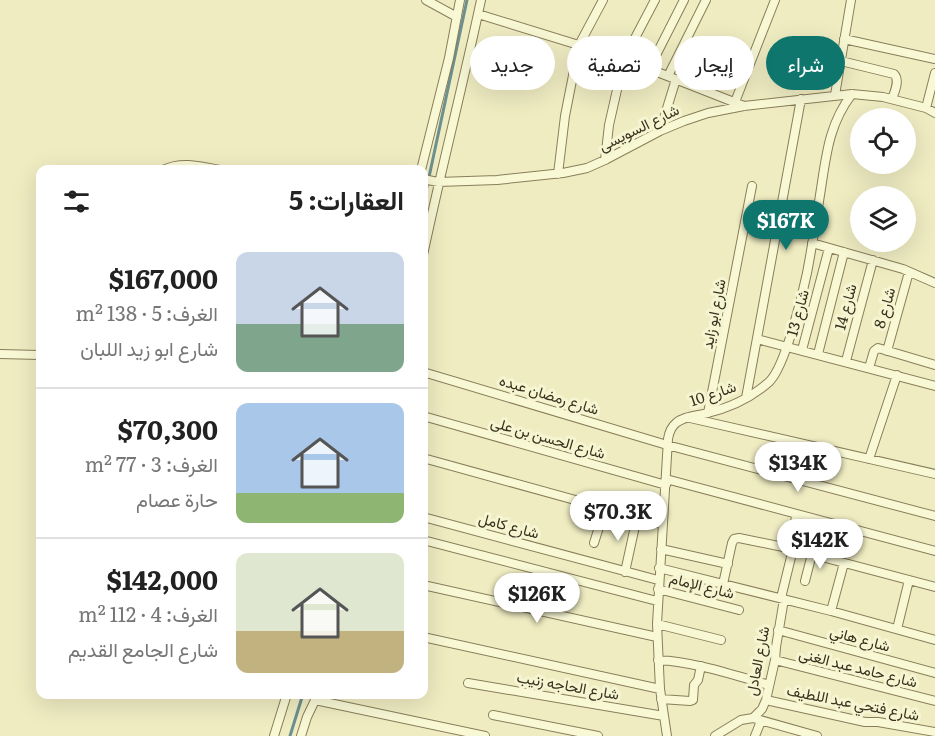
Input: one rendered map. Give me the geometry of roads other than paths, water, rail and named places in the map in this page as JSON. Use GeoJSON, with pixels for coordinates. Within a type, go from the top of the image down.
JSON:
{"type":"FeatureCollection","features":[{"type":"Feature","properties":{"kind":"street"},"geometry":{"type":"LineString","coordinates":[[426,0],[457,17]]}},
{"type":"Feature","properties":{"kind":"street"},"geometry":{"type":"LineString","coordinates":[[422,165],[449,58],[460,0]]}},
{"type":"Feature","properties":{"kind":"street"},"geometry":{"type":"LineString","coordinates":[[428,227],[436,181],[460,97],[481,0]]}},
{"type":"Feature","properties":{"kind":"street"},"geometry":{"type":"LineString","coordinates":[[584,36],[603,0]]}},
{"type":"Feature","properties":{"kind":"street"},"geometry":{"type":"LineString","coordinates":[[636,36],[655,0]]}},
{"type":"Feature","properties":{"kind":"street"},"geometry":{"type":"LineString","coordinates":[[662,45],[684,0]]}},
{"type":"Feature","properties":{"kind":"street"},"geometry":{"type":"LineString","coordinates":[[688,36],[706,0]]}},
{"type":"Feature","properties":{"kind":"street"},"geometry":{"type":"LineString","coordinates":[[754,53],[775,0]]}},
{"type":"Feature","properties":{"kind":"street"},"geometry":{"type":"LineString","coordinates":[[845,36],[851,0]]}},
{"type":"Feature","properties":{"kind":"street"},"geometry":{"type":"LineString","coordinates":[[478,14],[567,41]]}},
{"type":"Feature","properties":{"kind":"street"},"geometry":{"type":"LineString","coordinates":[[845,39],[935,59]]}},
{"type":"Feature","properties":{"kind":"street"},"geometry":{"type":"LineString","coordinates":[[845,63],[894,74],[898,79],[892,99]]}},
{"type":"Feature","properties":{"kind":"street"},"geometry":{"type":"LineString","coordinates":[[660,131],[674,71]]}},
{"type":"Feature","properties":{"kind":"street"},"geometry":{"type":"LineString","coordinates":[[926,108],[935,73]]}},
{"type":"Feature","properties":{"kind":"street"},"geometry":{"type":"LineString","coordinates":[[662,74],[744,106]]}},
{"type":"Feature","properties":{"kind":"street"},"geometry":{"type":"LineString","coordinates":[[558,174],[570,90]]}},
{"type":"Feature","properties":{"kind":"street"},"geometry":{"type":"LineString","coordinates":[[605,160],[609,125],[617,90]]}},
{"type":"Feature","properties":{"kind":"street"},"geometry":{"type":"LineString","coordinates":[[735,102],[739,90]]}},
{"type":"Feature","properties":{"kind":"street"},"geometry":{"type":"LineString","coordinates":[[835,95],[836,90]]}},
{"type":"Feature","properties":{"kind":"street","name":"شارع السويسى"},"geometry":{"type":"LineString","coordinates":[[428,180],[497,180],[558,174],[587,168],[684,121],[708,113],[744,106],[852,94],[892,99],[926,108],[935,113]]}},
{"type":"Feature","properties":{"kind":"street","name":"شارع 10"},"geometry":{"type":"LineString","coordinates":[[666,736],[658,660],[657,601],[667,445],[670,430],[677,422],[687,417],[708,413],[746,398],[771,381],[780,366],[802,294],[831,134],[841,111],[852,94]]}},
{"type":"Feature","properties":{"kind":"street"},"geometry":{"type":"LineString","coordinates":[[746,398],[801,99]]}},
{"type":"Feature","properties":{"kind":"street","name":"شارع ابو زايد"},"geometry":{"type":"LineString","coordinates":[[708,413],[752,186]]}},
{"type":"Feature","properties":{"kind":"street"},"geometry":{"type":"LineString","coordinates":[[812,243],[873,260],[935,283]]}},
{"type":"Feature","properties":{"kind":"street","name":"شارع 13"},"geometry":{"type":"LineString","coordinates":[[802,350],[829,248]]}},
{"type":"Feature","properties":{"kind":"street"},"geometry":{"type":"LineString","coordinates":[[818,354],[844,252]]}},
{"type":"Feature","properties":{"kind":"street","name":"شارع 14"},"geometry":{"type":"LineString","coordinates":[[846,362],[873,260]]}},
{"type":"Feature","properties":{"kind":"street","name":"شارع 8"},"geometry":{"type":"LineString","coordinates":[[887,351],[909,272]]}},
{"type":"Feature","properties":{"kind":"street"},"geometry":{"type":"LineString","coordinates":[[757,339],[935,386]]}},
{"type":"Feature","properties":{"kind":"street"},"geometry":{"type":"LineString","coordinates":[[869,368],[874,351],[878,348],[935,365]]}},
{"type":"Feature","properties":{"kind":"street"},"geometry":{"type":"LineString","coordinates":[[0,354],[36,355]]}},
{"type":"Feature","properties":{"kind":"street","name":"شارع رمضان عبده"},"geometry":{"type":"LineString","coordinates":[[428,373],[667,445],[935,516]]}},
{"type":"Feature","properties":{"kind":"street"},"geometry":{"type":"LineString","coordinates":[[869,459],[897,375]]}},
{"type":"Feature","properties":{"kind":"street","name":"شارع الحسن بن على"},"geometry":{"type":"LineString","coordinates":[[428,417],[666,482],[935,551]]}},
{"type":"Feature","properties":{"kind":"street"},"geometry":{"type":"LineString","coordinates":[[687,417],[935,474]]}},
{"type":"Feature","properties":{"kind":"street"},"geometry":{"type":"LineString","coordinates":[[428,459],[662,524]]}},
{"type":"Feature","properties":{"kind":"street"},"geometry":{"type":"LineString","coordinates":[[594,543],[605,508]]}},
{"type":"Feature","properties":{"kind":"street","name":"شارع العادل"},"geometry":{"type":"LineString","coordinates":[[754,720],[766,700],[775,660],[782,598],[797,514]]}},
{"type":"Feature","properties":{"kind":"street"},"geometry":{"type":"LineString","coordinates":[[625,572],[637,517]]}},
{"type":"Feature","properties":{"kind":"street","name":"شارع كامل"},"geometry":{"type":"LineString","coordinates":[[428,518],[625,572],[658,585]]}},
{"type":"Feature","properties":{"kind":"street"},"geometry":{"type":"LineString","coordinates":[[723,584],[732,543],[734,539],[739,538],[791,548],[935,587]]}},
{"type":"Feature","properties":{"kind":"street"},"geometry":{"type":"LineString","coordinates":[[428,541],[657,601]]}},
{"type":"Feature","properties":{"kind":"street"},"geometry":{"type":"LineString","coordinates":[[661,549],[728,564]]}},
{"type":"Feature","properties":{"kind":"street"},"geometry":{"type":"LineString","coordinates":[[805,581],[812,554]]}},
{"type":"Feature","properties":{"kind":"street"},"geometry":{"type":"LineString","coordinates":[[831,611],[844,563]]}},
{"type":"Feature","properties":{"kind":"street"},"geometry":{"type":"LineString","coordinates":[[659,568],[782,598],[935,640]]}},
{"type":"Feature","properties":{"kind":"street"},"geometry":{"type":"LineString","coordinates":[[897,629],[909,580]]}},
{"type":"Feature","properties":{"kind":"street","name":"شارع الإمام"},"geometry":{"type":"LineString","coordinates":[[658,585],[739,610]]}},
{"type":"Feature","properties":{"kind":"street"},"geometry":{"type":"LineString","coordinates":[[428,586],[657,637]]}},
{"type":"Feature","properties":{"kind":"street"},"geometry":{"type":"LineString","coordinates":[[657,624],[721,640]]}},
{"type":"Feature","properties":{"kind":"street","name":"شارع هاني"},"geometry":{"type":"LineString","coordinates":[[778,630],[935,672]]}},
{"type":"Feature","properties":{"kind":"street"},"geometry":{"type":"LineString","coordinates":[[428,638],[660,689]]}},
{"type":"Feature","properties":{"kind":"street"},"geometry":{"type":"LineString","coordinates":[[658,660],[701,666],[769,685]]}},
{"type":"Feature","properties":{"kind":"street","name":"شارع حامد عبد الغنى"},"geometry":{"type":"LineString","coordinates":[[775,660],[935,701]]}},
{"type":"Feature","properties":{"kind":"street"},"geometry":{"type":"LineString","coordinates":[[661,699],[693,700],[694,684],[698,681],[701,666]]}},
{"type":"Feature","properties":{"kind":"street","name":"شارع الحاجه زنيب"},"geometry":{"type":"LineString","coordinates":[[468,683],[664,716]]}},
{"type":"Feature","properties":{"kind":"street"},"geometry":{"type":"LineString","coordinates":[[274,736],[285,699]]}},
{"type":"Feature","properties":{"kind":"street"},"geometry":{"type":"LineString","coordinates":[[302,736],[307,717],[316,699]]}},
{"type":"Feature","properties":{"kind":"street"},"geometry":{"type":"LineString","coordinates":[[326,699],[485,736]]}},
{"type":"Feature","properties":{"kind":"street","name":"شارع فتحي عبد اللطيف"},"geometry":{"type":"LineString","coordinates":[[766,700],[865,722],[878,722],[935,732]]}},
{"type":"Feature","properties":{"kind":"street"},"geometry":{"type":"LineString","coordinates":[[493,715],[598,736]]}},
{"type":"Feature","properties":{"kind":"street"},"geometry":{"type":"LineString","coordinates":[[754,720],[755,736]]}},
{"type":"Feature","properties":{"kind":"street"},"geometry":{"type":"LineString","coordinates":[[715,736],[737,722],[754,720],[817,736]]}},
{"type":"Feature","properties":{"kind":"waterway"},"geometry":{"type":"LineString","coordinates":[[428,182],[467,0]]}},
{"type":"Feature","properties":{"kind":"waterway"},"geometry":{"type":"LineString","coordinates":[[290,736],[301,699]]}}]}
